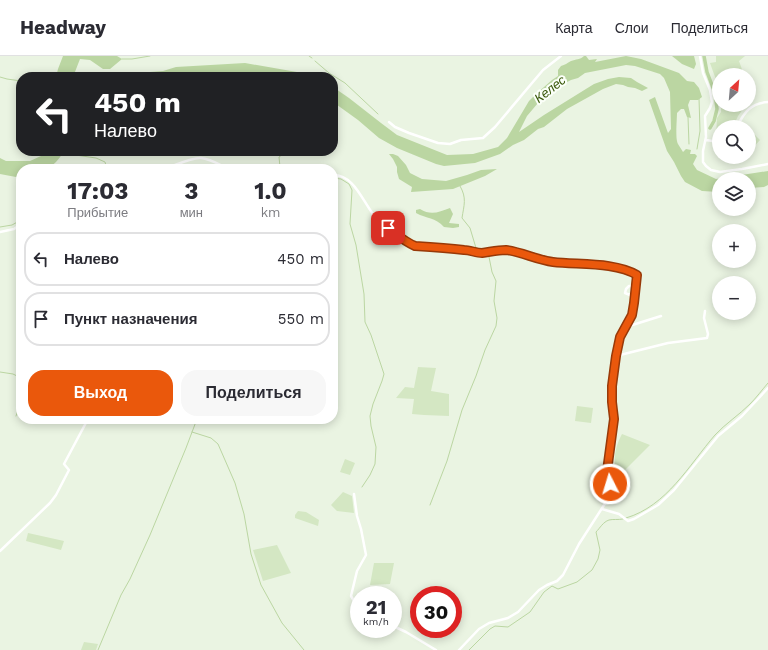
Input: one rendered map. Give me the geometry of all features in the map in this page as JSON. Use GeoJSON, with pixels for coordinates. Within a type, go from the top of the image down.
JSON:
{"type":"FeatureCollection","features":[{"type":"Feature","properties":{"kind":"street"},"geometry":{"type":"LineString","coordinates":[[389,122],[409,134],[438,142],[450,144],[461,140],[483,138],[495,127],[543,70],[560,56]]}},
{"type":"Feature","properties":{"kind":"street"},"geometry":{"type":"LineString","coordinates":[[700,56],[703,73],[712,98],[712,105],[705,116],[706,140],[703,151],[703,162],[708,168],[715,172],[768,164]]}},
{"type":"Feature","properties":{"kind":"street"},"geometry":{"type":"LineString","coordinates":[[741,120],[746,111],[752,106],[759,103],[768,102]]}},
{"type":"Feature","properties":{"kind":"street"},"geometry":{"type":"LineString","coordinates":[[706,140],[712,141]]}},
{"type":"Feature","properties":{"kind":"street"},"geometry":{"type":"LineString","coordinates":[[179,164],[196,158],[201,158],[218,164]]}},
{"type":"Feature","properties":{"kind":"street"},"geometry":{"type":"LineString","coordinates":[[338,176],[344,177],[352,183],[373,214],[379,220],[397,235],[415,246],[465,250],[480,253],[497,250],[508,251],[553,262],[615,267],[630,271],[637,275],[632,315],[620,337],[616,356],[612,386],[614,419],[607,471],[610,492],[606,502],[579,544],[563,575],[557,581],[539,590],[518,612],[508,618],[489,623],[479,629],[459,650]]}},
{"type":"Feature","properties":{"kind":"street"},"geometry":{"type":"LineString","coordinates":[[0,232],[16,228]]}},
{"type":"Feature","properties":{"kind":"street"},"geometry":{"type":"LineString","coordinates":[[635,297],[625,293],[629,286],[636,286]]}},
{"type":"Feature","properties":{"kind":"street"},"geometry":{"type":"LineString","coordinates":[[616,356],[668,343],[707,338],[708,334],[704,318],[705,311]]}},
{"type":"Feature","properties":{"kind":"street"},"geometry":{"type":"LineString","coordinates":[[626,327],[661,316]]}},
{"type":"Feature","properties":{"kind":"street"},"geometry":{"type":"LineString","coordinates":[[602,509],[619,514],[628,521],[658,505],[674,490],[718,436],[742,416],[768,388]]}},
{"type":"Feature","properties":{"kind":"street"},"geometry":{"type":"LineString","coordinates":[[0,551],[50,503],[56,495],[69,470],[64,464],[85,424]]}},
{"type":"Feature","properties":{"kind":"street"},"geometry":{"type":"LineString","coordinates":[[353,586],[357,571],[366,556],[357,516],[354,494]]}},
{"type":"Feature","properties":{"kind":"street"},"geometry":{"type":"LineString","coordinates":[[402,630],[436,650]]}},
{"type":"Feature","properties":{"kind":"shaded area"},"geometry":{"type":"Polygon","coordinates":[[[716,56],[745,56],[739,61],[742,68],[712,69],[710,63],[716,62],[716,56]]]}},
{"type":"Feature","properties":{"kind":"shaded area"},"geometry":{"type":"Polygon","coordinates":[[[721,112],[741,112],[736,120],[717,120],[721,112]]]}},
{"type":"Feature","properties":{"kind":"shaded area"},"geometry":{"type":"Polygon","coordinates":[[[756,136],[760,140],[756,144],[756,136]]]}},
{"type":"Feature","properties":{"kind":"shaded area"},"geometry":{"type":"Polygon","coordinates":[[[418,367],[436,368],[431,391],[449,394],[449,416],[412,414],[414,399],[396,398],[405,387],[414,388],[418,367]]]}},
{"type":"Feature","properties":{"kind":"shaded area"},"geometry":{"type":"Polygon","coordinates":[[[577,406],[593,408],[591,423],[575,421],[577,406]]]}},
{"type":"Feature","properties":{"kind":"shaded area"},"geometry":{"type":"Polygon","coordinates":[[[622,434],[650,445],[617,478],[615,455],[617,445],[622,434]]]}},
{"type":"Feature","properties":{"kind":"shaded area"},"geometry":{"type":"Polygon","coordinates":[[[345,459],[355,463],[350,475],[340,472],[345,459]]]}},
{"type":"Feature","properties":{"kind":"shaded area"},"geometry":{"type":"Polygon","coordinates":[[[343,492],[352,496],[354,513],[337,511],[331,505],[343,492]]]}},
{"type":"Feature","properties":{"kind":"shaded area"},"geometry":{"type":"Polygon","coordinates":[[[298,511],[306,512],[319,520],[318,526],[295,518],[298,511]]]}},
{"type":"Feature","properties":{"kind":"shaded area"},"geometry":{"type":"Polygon","coordinates":[[[28,533],[64,541],[61,550],[26,541],[28,533]]]}},
{"type":"Feature","properties":{"kind":"shaded area"},"geometry":{"type":"Polygon","coordinates":[[[277,545],[291,573],[263,581],[253,550],[277,545]]]}},
{"type":"Feature","properties":{"kind":"shaded area"},"geometry":{"type":"Polygon","coordinates":[[[374,563],[394,563],[390,584],[370,585],[374,563]]]}},
{"type":"Feature","properties":{"kind":"shaded area"},"geometry":{"type":"Polygon","coordinates":[[[84,642],[98,644],[96,650],[81,650],[84,642]]]}},
{"type":"Feature","properties":{"kind":"water"},"geometry":{"type":"Polygon","coordinates":[[[63,56],[117,56],[122,59],[110,69],[103,69],[90,60],[80,59],[75,72],[57,72],[63,56]]]}},
{"type":"Feature","properties":{"kind":"water","name":"Келес"},"geometry":{"type":"Polygon","coordinates":[[[584,56],[586,56],[589,60],[597,59],[595,62],[626,56],[641,59],[679,73],[687,81],[694,82],[699,88],[702,97],[698,100],[690,100],[688,105],[691,118],[687,117],[684,109],[681,109],[677,113],[677,141],[683,152],[686,149],[691,150],[690,154],[695,154],[697,156],[693,164],[697,170],[712,177],[712,192],[702,191],[685,182],[667,151],[649,100],[655,97],[668,133],[671,129],[670,92],[664,78],[660,74],[635,66],[626,65],[585,73],[578,78],[550,91],[527,116],[519,132],[594,84],[608,79],[619,77],[631,78],[648,88],[642,91],[616,84],[603,89],[567,109],[544,127],[538,129],[524,140],[513,145],[500,154],[475,163],[444,166],[397,148],[379,138],[338,106],[338,90],[397,135],[447,155],[473,154],[498,147],[507,138],[529,101],[558,76],[558,70],[561,66],[584,56]]]}},
{"type":"Feature","properties":{"kind":"water"},"geometry":{"type":"Polygon","coordinates":[[[672,56],[694,56],[696,64],[694,69],[682,64],[672,56]]]}},
{"type":"Feature","properties":{"kind":"water"},"geometry":{"type":"Polygon","coordinates":[[[245,63],[297,72],[150,72],[163,71],[176,67],[245,63]]]}},
{"type":"Feature","properties":{"kind":"water"},"geometry":{"type":"Polygon","coordinates":[[[389,154],[398,156],[406,165],[410,173],[422,179],[446,181],[481,170],[497,169],[485,176],[453,189],[411,192],[412,187],[399,179],[397,167],[389,154]]]}},
{"type":"Feature","properties":{"kind":"water"},"geometry":{"type":"Polygon","coordinates":[[[41,156],[60,156],[53,164],[16,164],[16,177],[0,174],[0,158],[6,161],[30,161],[41,156]]]}},
{"type":"Feature","properties":{"kind":"water","name":"Келес"},"geometry":{"type":"Polygon","coordinates":[[[768,171],[768,185],[756,188],[756,173],[768,171]]]}},
{"type":"Feature","properties":{"kind":"water"},"geometry":{"type":"Polygon","coordinates":[[[450,208],[453,214],[449,223],[459,224],[459,227],[444,227],[434,220],[416,213],[416,210],[420,209],[431,213],[450,208]]]}},
{"type":"Feature","properties":{"kind":"waterway"},"geometry":{"type":"LineString","coordinates":[[122,59],[150,56]]}},
{"type":"Feature","properties":{"kind":"waterway"},"geometry":{"type":"LineString","coordinates":[[704,56],[707,72],[715,93],[717,109],[714,121],[710,128]]}},
{"type":"Feature","properties":{"kind":"waterway"},"geometry":{"type":"LineString","coordinates":[[315,61],[328,72]]}},
{"type":"Feature","properties":{"kind":"waterway"},"geometry":{"type":"LineString","coordinates":[[0,77],[16,80]]}},
{"type":"Feature","properties":{"kind":"waterway"},"geometry":{"type":"LineString","coordinates":[[338,79],[345,83],[378,114]]}},
{"type":"Feature","properties":{"kind":"waterway"},"geometry":{"type":"LineString","coordinates":[[697,149],[700,131],[699,98]]}},
{"type":"Feature","properties":{"kind":"waterway"},"geometry":{"type":"LineString","coordinates":[[688,117],[689,144]]}},
{"type":"Feature","properties":{"kind":"waterway"},"geometry":{"type":"LineString","coordinates":[[82,156],[96,158],[105,162],[106,164]]}},
{"type":"Feature","properties":{"kind":"waterway"},"geometry":{"type":"LineString","coordinates":[[280,156],[279,157],[280,164]]}},
{"type":"Feature","properties":{"kind":"waterway"},"geometry":{"type":"LineString","coordinates":[[338,179],[349,184],[352,190],[350,224],[356,245],[364,294],[365,322],[384,374],[370,416],[376,447],[375,464],[362,487]]}},
{"type":"Feature","properties":{"kind":"waterway"},"geometry":{"type":"LineString","coordinates":[[430,505],[447,461],[462,410],[496,326],[497,318],[494,301],[496,281],[492,272],[489,257],[483,250],[476,248],[470,228],[462,218],[464,194],[460,186]]}},
{"type":"Feature","properties":{"kind":"waterway"},"geometry":{"type":"LineString","coordinates":[[0,227],[16,223]]}},
{"type":"Feature","properties":{"kind":"waterway"},"geometry":{"type":"LineString","coordinates":[[0,372],[16,376]]}},
{"type":"Feature","properties":{"kind":"waterway"},"geometry":{"type":"LineString","coordinates":[[626,518],[641,512],[654,504],[665,494],[676,483],[715,435],[750,404],[768,383]]}},
{"type":"Feature","properties":{"kind":"waterway"},"geometry":{"type":"LineString","coordinates":[[98,650],[121,595],[150,535],[195,424]]}},
{"type":"Feature","properties":{"kind":"waterway"},"geometry":{"type":"LineString","coordinates":[[192,432],[211,438],[218,444],[235,483],[244,514],[251,554],[261,585],[282,623],[304,650]]}},
{"type":"Feature","properties":{"kind":"waterway"},"geometry":{"type":"LineString","coordinates":[[469,650],[490,629],[495,626],[508,627],[530,612],[544,592],[552,586],[558,589],[577,582],[592,570],[598,559],[600,550],[596,532],[607,521],[623,519]]}},
{"type":"Feature","properties":{"kind":"route"},"geometry":{"type":"LineString","coordinates":[[388,228],[415,246],[465,250],[480,253],[497,250],[508,251],[553,262],[615,267],[630,271],[637,275],[632,315],[620,337],[612,386],[614,419],[607,471],[610,484]]}}]}
